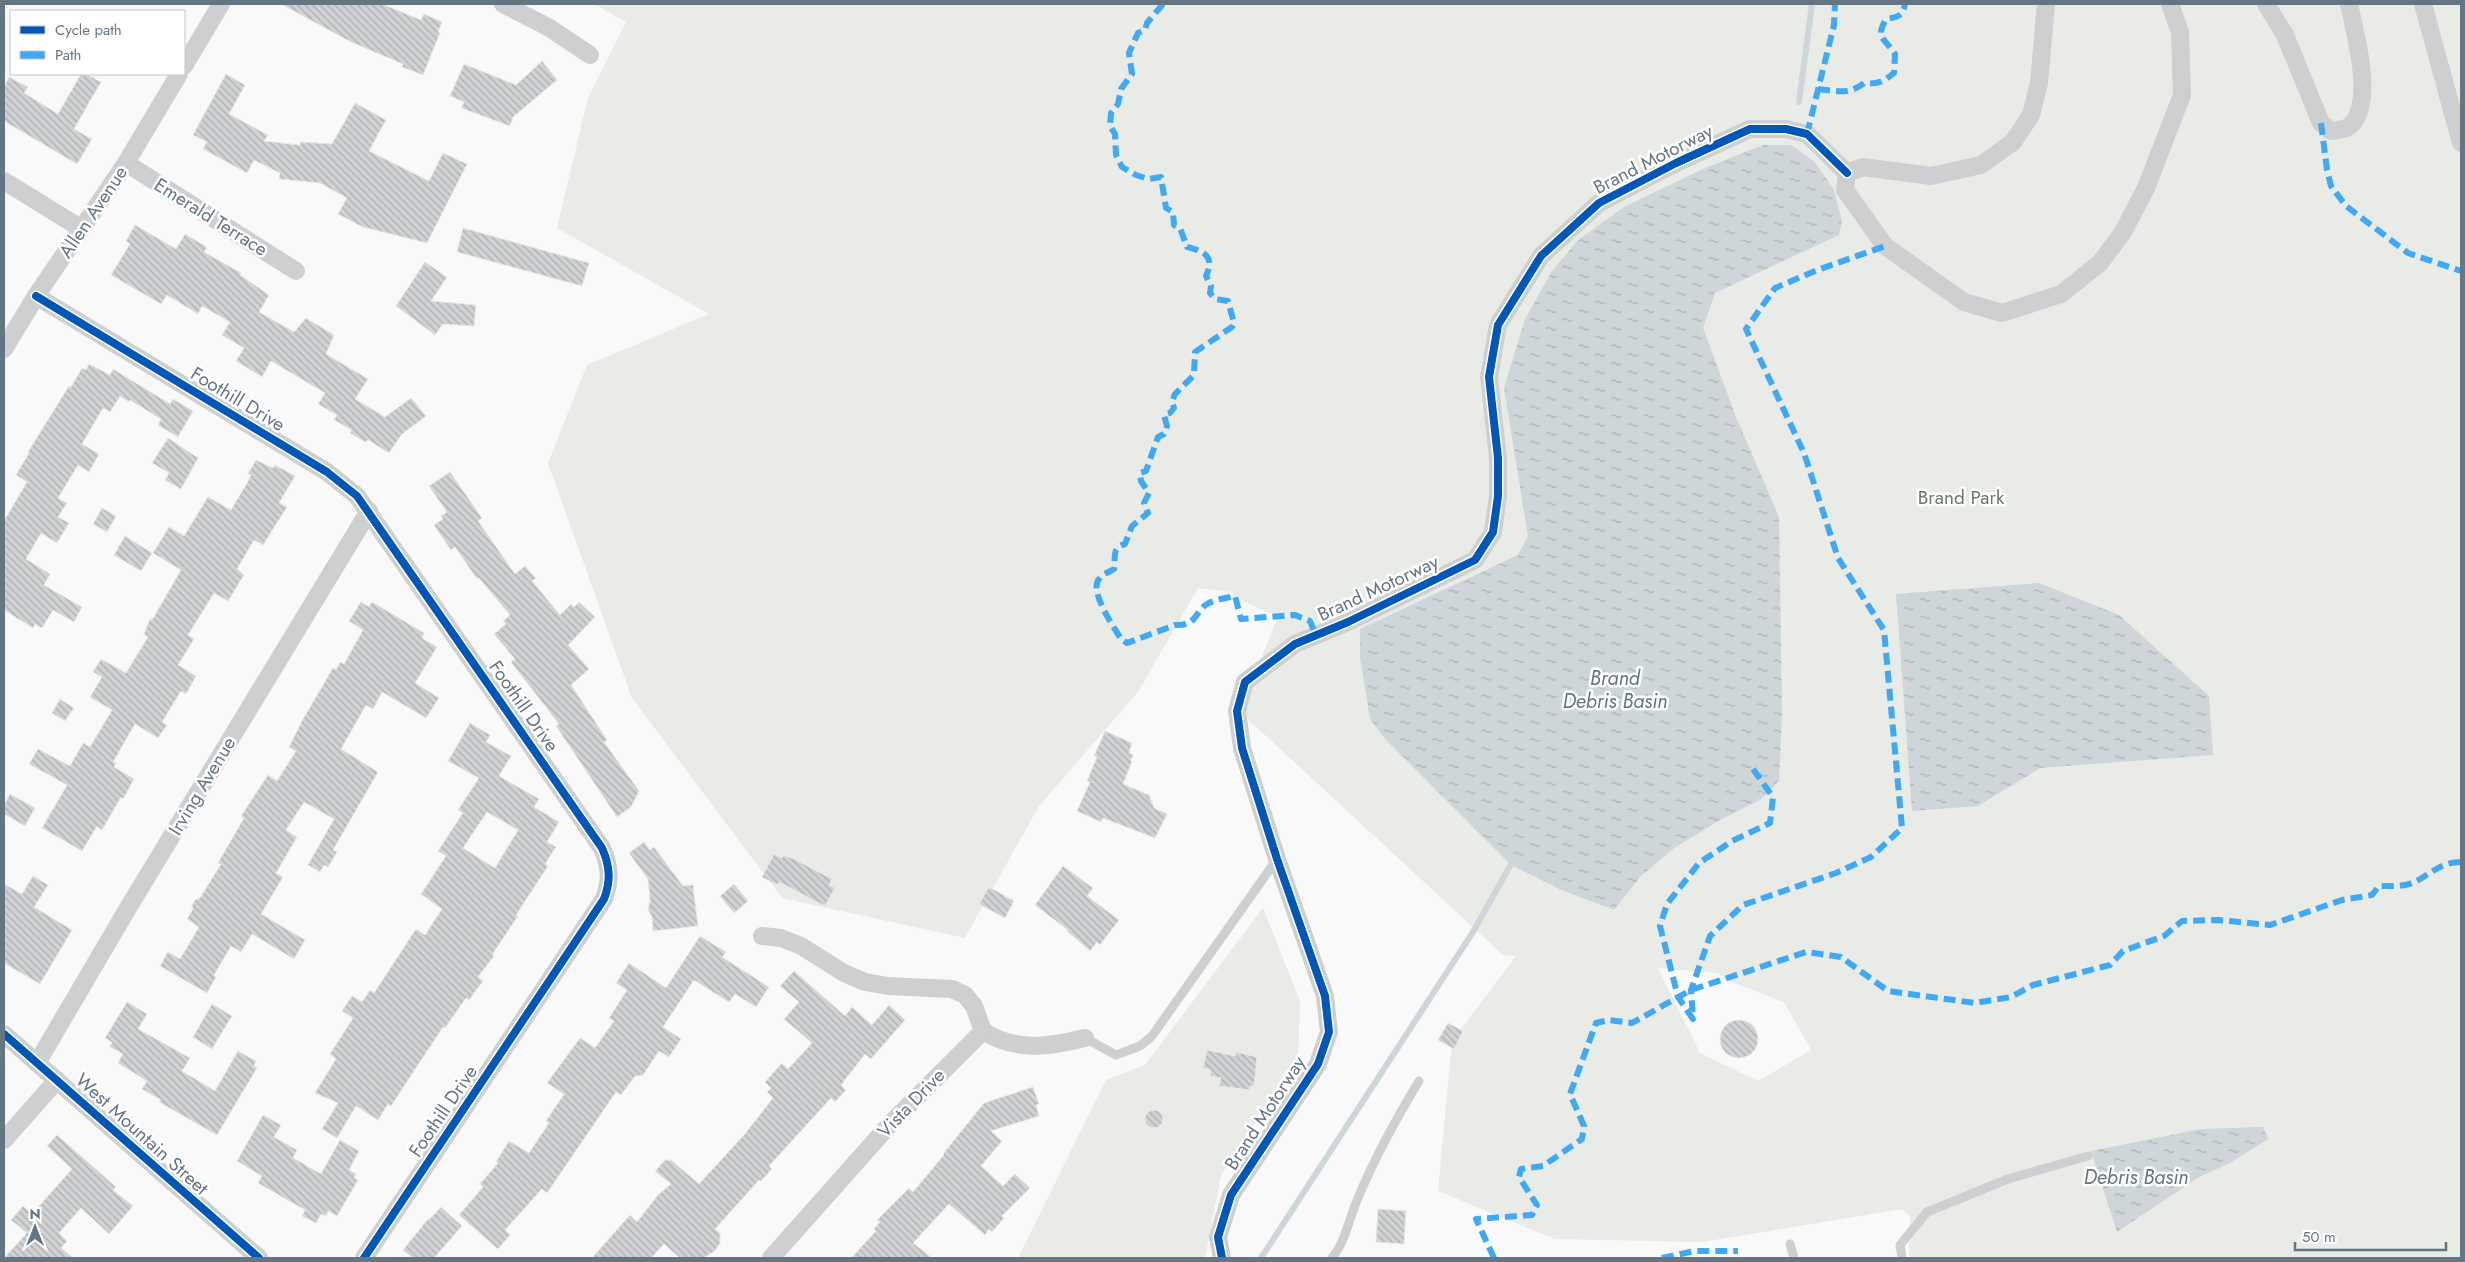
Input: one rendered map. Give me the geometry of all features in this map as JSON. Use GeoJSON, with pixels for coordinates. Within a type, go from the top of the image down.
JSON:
{"type":"FeatureCollection","features":[{"type":"Feature","properties":{"kind":"street"},"geometry":{"type":"LineString","coordinates":[[185,64],[221,4]]}},
{"type":"Feature","properties":{"kind":"street"},"geometry":{"type":"LineString","coordinates":[[503,4],[548,27],[590,55]]}},
{"type":"Feature","properties":{"kind":"street"},"geometry":{"type":"LineString","coordinates":[[2046,4],[2039,83],[2031,115],[2013,142],[1981,165],[1930,176],[1863,167],[1847,173],[1845,190],[1885,246],[1964,302],[2002,313],[2061,294],[2100,263],[2123,232],[2146,188],[2182,95],[2180,32],[2170,4]]}},
{"type":"Feature","properties":{"kind":"street"},"geometry":{"type":"LineString","coordinates":[[2266,4],[2285,35],[2320,123],[2331,131],[2343,130],[2352,125],[2362,102],[2362,66],[2349,4]]}},
{"type":"Feature","properties":{"kind":"street"},"geometry":{"type":"LineString","coordinates":[[2423,4],[2461,143]]}},
{"type":"Feature","properties":{"kind":"street","name":"Allen Avenue"},"geometry":{"type":"LineString","coordinates":[[4,349],[36,296],[126,162],[178,75]]}},
{"type":"Feature","properties":{"kind":"street","name":"Brand Motorway"},"geometry":{"type":"LineString","coordinates":[[1222,1258],[1218,1237],[1231,1195],[1318,1064],[1329,1032],[1326,996],[1277,859],[1242,748],[1237,711],[1245,682],[1295,644],[1348,622],[1475,560],[1493,532],[1498,496],[1498,458],[1489,377],[1498,325],[1541,256],[1599,203],[1676,162],[1750,129],[1786,129],[1807,134],[1847,173]]}},
{"type":"Feature","properties":{"kind":"street","name":"Emerald Terrace"},"geometry":{"type":"LineString","coordinates":[[126,162],[296,271]]}},
{"type":"Feature","properties":{"kind":"street"},"geometry":{"type":"LineString","coordinates":[[4,181],[82,229]]}},
{"type":"Feature","properties":{"kind":"street","name":"Foothill Drive"},"geometry":{"type":"LineString","coordinates":[[36,296],[326,472],[357,496],[602,848],[608,860],[610,873],[609,887],[604,899],[364,1258]]}},
{"type":"Feature","properties":{"kind":"street","name":"Irving Avenue"},"geometry":{"type":"LineString","coordinates":[[37,1063],[128,908],[369,511]]}},
{"type":"Feature","properties":{"kind":"street"},"geometry":{"type":"LineString","coordinates":[[762,936],[781,938],[801,946],[844,972],[866,982],[888,986],[952,989],[965,995],[974,1006],[983,1031],[997,1040],[1030,1047],[1055,1045],[1085,1038]]}},
{"type":"Feature","properties":{"kind":"street","name":"Vista Drive"},"geometry":{"type":"LineString","coordinates":[[771,1258],[891,1123],[983,1031]]}},
{"type":"Feature","properties":{"kind":"street","name":"West Mountain Street"},"geometry":{"type":"LineString","coordinates":[[4,1034],[259,1258]]}},
{"type":"Feature","properties":{"kind":"street"},"geometry":{"type":"LineString","coordinates":[[4,1140],[57,1080]]}},
{"type":"Feature","properties":{"kind":"lane"},"geometry":{"type":"LineString","coordinates":[[1085,1038],[1116,1055],[1140,1046],[1152,1036],[1277,859]]}},
{"type":"Feature","properties":{"kind":"lane"},"geometry":{"type":"LineString","coordinates":[[1332,1258],[1340,1248],[1357,1199],[1387,1134],[1419,1081]]}},
{"type":"Feature","properties":{"kind":"lane"},"geometry":{"type":"LineString","coordinates":[[1902,1258],[1900,1245],[1927,1212],[2008,1179],[2088,1156]]}},
{"type":"Feature","properties":{"kind":"lane"},"geometry":{"type":"LineString","coordinates":[[1790,1244],[1794,1258]]}},
{"type":"Feature","properties":{"kind":"green space","name":"Brand Park"},"geometry":{"type":"Polygon","coordinates":[[[594,4],[2461,4],[2461,1258],[1909,1258],[1910,1216],[1902,1209],[1702,1242],[1555,1239],[1438,1191],[1452,1041],[1516,956],[1503,955],[1239,711],[1278,617],[1232,596],[1233,592],[1198,588],[1138,692],[1039,806],[965,938],[782,898],[632,698],[548,463],[587,365],[709,314],[557,228],[588,98],[626,22],[594,4]],[[1658,968],[1700,1053],[1758,1081],[1811,1050],[1784,1002],[1726,980],[1718,973],[1658,968]]]}},
{"type":"Feature","properties":{"kind":"green space"},"geometry":{"type":"Polygon","coordinates":[[[1263,908],[1300,1001],[1298,1059],[1221,1175],[1205,1258],[1018,1258],[1106,1080],[1145,1065],[1263,908]]]}},
{"type":"Feature","properties":{"kind":"water","name":"Brand Debris Basin"},"geometry":{"type":"Polygon","coordinates":[[[1763,145],[1791,145],[1815,162],[1834,190],[1842,221],[1839,235],[1715,293],[1703,328],[1736,417],[1779,517],[1782,714],[1779,781],[1760,800],[1722,819],[1674,848],[1640,877],[1614,910],[1559,889],[1511,865],[1387,741],[1370,719],[1360,657],[1360,629],[1518,555],[1528,536],[1504,388],[1525,319],[1552,271],[1578,240],[1624,207],[1703,169],[1763,145]]]}},
{"type":"Feature","properties":{"kind":"water"},"geometry":{"type":"Polygon","coordinates":[[[2039,583],[2119,615],[2209,696],[2213,755],[2040,768],[1978,806],[1912,811],[1896,594],[2039,583]]]}},
{"type":"Feature","properties":{"kind":"water","name":"Debris Basin"},"geometry":{"type":"Polygon","coordinates":[[[2263,1127],[2268,1139],[2230,1163],[2199,1177],[2117,1232],[2091,1151],[2201,1129],[2263,1127]]]}},
{"type":"Feature","properties":{"kind":"building"},"geometry":{"type":"Polygon","coordinates":[[[281,4],[382,4],[421,20],[424,14],[442,22],[438,32],[440,33],[423,75],[402,67],[403,64],[351,42],[281,4]]]}},
{"type":"Feature","properties":{"kind":"building"},"geometry":{"type":"Polygon","coordinates":[[[542,61],[557,80],[513,117],[510,126],[461,108],[464,102],[450,96],[464,64],[516,85],[542,61]]]}},
{"type":"Feature","properties":{"kind":"building"},"geometry":{"type":"Polygon","coordinates":[[[226,74],[245,85],[229,114],[268,135],[264,141],[300,145],[301,142],[332,144],[355,103],[386,120],[369,151],[429,181],[443,153],[467,164],[427,243],[363,227],[338,214],[347,198],[320,183],[279,179],[280,173],[254,160],[247,173],[203,149],[207,142],[193,135],[226,74]]]}},
{"type":"Feature","properties":{"kind":"building"},"geometry":{"type":"Polygon","coordinates":[[[80,75],[88,75],[101,82],[74,129],[92,139],[77,164],[4,121],[4,87],[9,77],[28,87],[24,93],[58,114],[80,75]]]}},
{"type":"Feature","properties":{"kind":"building"},"geometry":{"type":"Polygon","coordinates":[[[135,225],[176,249],[185,234],[207,247],[204,252],[241,273],[240,275],[269,295],[259,312],[294,332],[306,318],[334,335],[326,354],[368,379],[355,399],[385,417],[411,398],[426,416],[402,434],[389,453],[368,440],[365,442],[350,433],[352,430],[334,420],[337,415],[318,404],[325,393],[271,361],[262,377],[236,361],[244,348],[222,335],[230,322],[202,306],[198,314],[167,295],[161,304],[111,275],[130,244],[126,241],[135,225]]]}},
{"type":"Feature","properties":{"kind":"building"},"geometry":{"type":"Polygon","coordinates":[[[463,228],[589,263],[582,286],[457,252],[463,228]]]}},
{"type":"Feature","properties":{"kind":"building"},"geometry":{"type":"Polygon","coordinates":[[[425,262],[447,277],[431,301],[476,305],[474,326],[443,324],[435,335],[396,306],[425,262]]]}},
{"type":"Feature","properties":{"kind":"building"},"geometry":{"type":"Polygon","coordinates":[[[89,364],[110,375],[113,369],[170,404],[173,399],[193,411],[178,437],[158,425],[161,419],[120,396],[110,412],[103,408],[82,444],[99,454],[89,472],[78,465],[58,498],[67,503],[58,517],[69,523],[57,543],[41,533],[26,559],[50,574],[44,585],[82,607],[74,622],[53,610],[42,628],[35,624],[33,628],[4,610],[4,521],[27,482],[16,475],[28,452],[69,386],[71,387],[82,368],[86,370],[89,364]]]}},
{"type":"Feature","properties":{"kind":"building"},"geometry":{"type":"Polygon","coordinates":[[[168,438],[198,458],[181,489],[165,480],[169,473],[152,463],[168,438]]]}},
{"type":"Feature","properties":{"kind":"building"},"geometry":{"type":"Polygon","coordinates":[[[256,460],[273,468],[275,465],[295,476],[279,503],[287,507],[263,545],[254,540],[237,569],[244,575],[228,601],[214,593],[188,635],[194,639],[178,665],[196,676],[186,694],[181,691],[162,722],[167,725],[158,738],[135,724],[113,762],[116,763],[114,767],[134,779],[102,830],[97,826],[82,851],[42,828],[67,785],[29,764],[38,749],[70,766],[83,743],[90,747],[112,710],[90,697],[102,677],[93,672],[101,659],[126,673],[148,637],[144,634],[150,619],[152,620],[181,570],[153,553],[169,527],[184,536],[208,497],[231,510],[251,475],[248,474],[256,460]]]}},
{"type":"Feature","properties":{"kind":"building"},"geometry":{"type":"Polygon","coordinates":[[[450,472],[482,518],[478,521],[515,574],[525,566],[536,578],[532,581],[560,615],[571,604],[574,607],[579,602],[595,617],[568,645],[589,669],[571,685],[607,740],[604,742],[639,791],[631,807],[617,817],[556,726],[559,724],[511,662],[515,659],[494,634],[506,624],[503,621],[510,615],[479,578],[477,579],[455,547],[451,550],[434,525],[443,519],[441,516],[447,512],[429,486],[450,472]]]}},
{"type":"Feature","properties":{"kind":"building"},"geometry":{"type":"Polygon","coordinates":[[[102,508],[116,516],[107,532],[93,524],[102,508]]]}},
{"type":"Feature","properties":{"kind":"building"},"geometry":{"type":"Polygon","coordinates":[[[125,536],[152,553],[141,571],[114,555],[125,536]]]}},
{"type":"Feature","properties":{"kind":"building"},"geometry":{"type":"Polygon","coordinates":[[[361,602],[369,607],[372,602],[424,633],[422,638],[437,647],[415,683],[439,698],[426,718],[382,692],[373,709],[366,705],[341,749],[378,772],[333,850],[337,852],[328,867],[324,865],[320,872],[308,865],[334,819],[304,802],[286,830],[297,837],[276,873],[283,877],[261,914],[305,940],[294,959],[252,934],[241,952],[231,946],[214,975],[216,977],[207,993],[160,966],[168,952],[180,959],[199,927],[187,919],[193,909],[192,905],[195,900],[200,898],[221,864],[218,863],[244,818],[241,816],[268,775],[277,781],[296,751],[289,747],[302,721],[333,668],[336,670],[340,662],[344,664],[363,630],[349,621],[361,602]]]}},
{"type":"Feature","properties":{"kind":"building"},"geometry":{"type":"Polygon","coordinates":[[[60,699],[74,708],[65,721],[52,713],[60,699]]]}},
{"type":"Feature","properties":{"kind":"building"},"geometry":{"type":"Polygon","coordinates":[[[470,723],[490,735],[486,742],[511,756],[499,776],[539,799],[534,807],[559,822],[547,842],[556,847],[545,864],[548,866],[492,955],[494,956],[478,977],[483,981],[469,1000],[466,998],[445,1028],[443,1027],[391,1106],[388,1104],[378,1120],[356,1106],[337,1138],[322,1129],[338,1103],[315,1093],[336,1059],[330,1054],[353,1018],[342,1011],[352,996],[362,1002],[370,990],[374,993],[416,929],[425,935],[442,909],[421,894],[446,856],[438,851],[463,813],[458,810],[479,778],[448,761],[470,723]],[[487,812],[463,848],[495,868],[518,830],[487,812]]]}},
{"type":"Feature","properties":{"kind":"building"},"geometry":{"type":"Polygon","coordinates":[[[1105,731],[1132,743],[1129,753],[1133,755],[1132,761],[1123,784],[1149,795],[1154,808],[1167,814],[1155,838],[1103,818],[1101,822],[1077,811],[1090,782],[1087,781],[1097,757],[1094,756],[1105,731]]]}},
{"type":"Feature","properties":{"kind":"building"},"geometry":{"type":"Polygon","coordinates":[[[10,794],[35,808],[25,826],[4,814],[4,805],[10,794]]]}},
{"type":"Feature","properties":{"kind":"building"},"geometry":{"type":"Polygon","coordinates":[[[644,842],[650,850],[654,847],[683,886],[693,885],[698,926],[653,931],[652,917],[648,909],[650,901],[648,879],[629,853],[644,842]]]}},
{"type":"Feature","properties":{"kind":"building"},"geometry":{"type":"Polygon","coordinates":[[[774,854],[782,858],[783,855],[794,859],[832,879],[829,885],[835,888],[825,906],[779,882],[777,885],[762,877],[774,854]]]}},
{"type":"Feature","properties":{"kind":"building"},"geometry":{"type":"Polygon","coordinates":[[[1063,866],[1093,888],[1087,896],[1119,920],[1100,945],[1097,942],[1090,951],[1068,930],[1035,905],[1063,866]]]}},
{"type":"Feature","properties":{"kind":"building"},"geometry":{"type":"Polygon","coordinates":[[[33,876],[48,885],[34,907],[72,930],[40,984],[4,963],[4,884],[22,894],[33,876]]]}},
{"type":"Feature","properties":{"kind":"building"},"geometry":{"type":"Polygon","coordinates":[[[734,884],[748,901],[734,913],[720,896],[734,884]]]}},
{"type":"Feature","properties":{"kind":"building"},"geometry":{"type":"Polygon","coordinates":[[[989,887],[1014,901],[1005,918],[979,904],[989,887]]]}},
{"type":"Feature","properties":{"kind":"building"},"geometry":{"type":"Polygon","coordinates":[[[700,936],[726,952],[722,957],[769,987],[756,1007],[735,994],[729,1002],[694,980],[663,1027],[681,1039],[669,1057],[659,1051],[643,1075],[635,1076],[621,1095],[616,1092],[547,1193],[542,1189],[505,1230],[510,1235],[498,1249],[459,1215],[483,1187],[480,1184],[498,1163],[496,1162],[509,1141],[529,1153],[549,1123],[546,1121],[564,1094],[547,1083],[580,1038],[595,1048],[614,1021],[609,1018],[627,990],[616,983],[629,963],[666,988],[700,936]]]}},
{"type":"Feature","properties":{"kind":"building"},"geometry":{"type":"Polygon","coordinates":[[[794,971],[845,1016],[852,1007],[872,1025],[889,1005],[905,1020],[871,1059],[865,1054],[841,1085],[846,1090],[835,1102],[831,1098],[769,1166],[772,1169],[761,1181],[759,1180],[715,1229],[720,1233],[720,1243],[715,1251],[703,1258],[680,1258],[664,1244],[651,1258],[592,1258],[630,1215],[637,1222],[658,1195],[671,1184],[655,1171],[665,1160],[671,1160],[699,1184],[744,1135],[773,1098],[767,1092],[771,1088],[765,1082],[782,1063],[788,1069],[812,1043],[784,1019],[799,1002],[780,986],[794,971]]]}},
{"type":"Feature","properties":{"kind":"building"},"geometry":{"type":"Polygon","coordinates":[[[127,1002],[147,1014],[138,1029],[190,1058],[182,1071],[215,1091],[238,1051],[256,1061],[254,1066],[257,1068],[217,1135],[159,1102],[161,1100],[142,1089],[147,1081],[118,1063],[123,1054],[110,1047],[112,1042],[105,1038],[127,1002]]]}},
{"type":"Feature","properties":{"kind":"building"},"geometry":{"type":"Polygon","coordinates":[[[212,1004],[232,1016],[212,1049],[193,1037],[212,1004]]]}},
{"type":"Feature","properties":{"kind":"building"},"geometry":{"type":"Polygon","coordinates":[[[1739,1020],[1746,1021],[1752,1026],[1757,1032],[1757,1046],[1752,1052],[1746,1057],[1739,1058],[1732,1057],[1726,1052],[1721,1046],[1720,1039],[1721,1032],[1726,1026],[1732,1021],[1739,1020]]]}},
{"type":"Feature","properties":{"kind":"building"},"geometry":{"type":"Polygon","coordinates":[[[1448,1023],[1463,1031],[1454,1049],[1438,1040],[1448,1023]]]}},
{"type":"Feature","properties":{"kind":"building"},"geometry":{"type":"Polygon","coordinates":[[[1207,1050],[1235,1056],[1236,1052],[1257,1057],[1254,1086],[1250,1086],[1250,1090],[1219,1086],[1221,1078],[1210,1076],[1211,1070],[1203,1068],[1207,1050]]]}},
{"type":"Feature","properties":{"kind":"building"},"geometry":{"type":"Polygon","coordinates":[[[1033,1087],[1039,1104],[1036,1105],[1039,1116],[991,1131],[1002,1141],[981,1166],[1003,1186],[1015,1174],[1030,1188],[1002,1216],[1004,1218],[992,1232],[989,1229],[985,1235],[949,1204],[913,1243],[932,1258],[851,1258],[876,1231],[874,1229],[880,1222],[877,1220],[909,1188],[913,1192],[984,1103],[1033,1087]]]}},
{"type":"Feature","properties":{"kind":"building"},"geometry":{"type":"Polygon","coordinates":[[[1150,1110],[1158,1110],[1163,1115],[1161,1126],[1150,1128],[1145,1123],[1145,1115],[1150,1110]]]}},
{"type":"Feature","properties":{"kind":"building"},"geometry":{"type":"Polygon","coordinates":[[[263,1115],[281,1125],[274,1137],[297,1150],[293,1158],[321,1174],[340,1140],[359,1151],[349,1170],[356,1174],[354,1178],[358,1180],[337,1216],[328,1211],[326,1216],[321,1214],[316,1223],[302,1216],[305,1210],[258,1183],[262,1176],[237,1161],[263,1115]]]}},
{"type":"Feature","properties":{"kind":"building"},"geometry":{"type":"Polygon","coordinates":[[[57,1135],[116,1187],[113,1190],[133,1206],[109,1234],[81,1208],[59,1233],[67,1241],[61,1248],[73,1258],[4,1258],[27,1233],[11,1220],[23,1206],[32,1214],[72,1169],[47,1146],[57,1135]]]}},
{"type":"Feature","properties":{"kind":"building"},"geometry":{"type":"Polygon","coordinates":[[[441,1207],[462,1226],[434,1258],[413,1258],[403,1250],[428,1219],[441,1207]]]}},
{"type":"Feature","properties":{"kind":"building"},"geometry":{"type":"Polygon","coordinates":[[[1378,1209],[1406,1211],[1404,1244],[1376,1242],[1378,1209]]]}},
{"type":"Feature","properties":{"kind":"waterway"},"geometry":{"type":"LineString","coordinates":[[1799,102],[1812,4]]}},
{"type":"Feature","properties":{"kind":"waterway"},"geometry":{"type":"LineString","coordinates":[[1261,1258],[1473,932],[1515,857]]}},
{"type":"Feature","properties":{"kind":"marked path"},"geometry":{"type":"LineString","coordinates":[[1163,4],[1147,23],[1145,30],[1138,33],[1129,53],[1132,74],[1121,89],[1118,104],[1111,113],[1110,126],[1115,134],[1116,155],[1122,167],[1136,175],[1148,179],[1161,177],[1166,208],[1173,212],[1174,225],[1180,228],[1187,247],[1207,256],[1209,269],[1206,276],[1211,286],[1210,293],[1215,299],[1228,301],[1234,323],[1232,327],[1195,352],[1194,375],[1175,394],[1172,402],[1174,408],[1170,413],[1164,415],[1167,426],[1164,434],[1158,437],[1146,471],[1140,473],[1141,481],[1149,493],[1144,503],[1148,513],[1132,526],[1125,544],[1116,551],[1114,569],[1104,574],[1097,583],[1099,599],[1121,639],[1127,643],[1175,625],[1188,623],[1207,604],[1235,596],[1241,619],[1295,615],[1310,621],[1316,635]]}},
{"type":"Feature","properties":{"kind":"marked path"},"geometry":{"type":"LineString","coordinates":[[1807,134],[1834,25],[1835,4]]}},
{"type":"Feature","properties":{"kind":"marked path"},"geometry":{"type":"LineString","coordinates":[[1818,89],[1848,91],[1864,83],[1880,82],[1894,73],[1895,54],[1882,38],[1881,31],[1886,19],[1899,15],[1903,11],[1905,4]]}},
{"type":"Feature","properties":{"kind":"marked path"},"geometry":{"type":"LineString","coordinates":[[2321,123],[2331,186],[2346,206],[2408,253],[2461,271]]}},
{"type":"Feature","properties":{"kind":"marked path"},"geometry":{"type":"LineString","coordinates":[[1753,769],[1773,797],[1770,823],[1732,841],[1699,863],[1667,904],[1660,926],[1678,997],[1693,1019],[1691,990],[1710,936],[1743,905],[1836,873],[1871,857],[1902,828],[1884,630],[1838,558],[1804,453],[1746,329],[1775,288],[1820,269],[1885,246]]}},
{"type":"Feature","properties":{"kind":"marked path"},"geometry":{"type":"LineString","coordinates":[[1494,1258],[1476,1219],[1532,1215],[1537,1205],[1519,1177],[1521,1169],[1543,1166],[1582,1139],[1584,1126],[1570,1094],[1596,1023],[1609,1020],[1632,1023],[1691,990],[1806,952],[1841,957],[1888,991],[1975,1003],[2011,997],[2033,985],[2110,965],[2123,951],[2164,936],[2182,921],[2218,920],[2270,925],[2342,900],[2372,895],[2379,886],[2411,884],[2442,866],[2461,862]]}},
{"type":"Feature","properties":{"kind":"marked path"},"geometry":{"type":"LineString","coordinates":[[1662,1258],[1695,1251],[1738,1251]]}},
{"type":"Feature","properties":{"kind":"cycle path"},"geometry":{"type":"LineString","coordinates":[[1222,1258],[1218,1237],[1231,1195],[1318,1064],[1329,1032],[1325,996],[1277,859],[1242,748],[1237,711],[1245,682],[1295,644],[1348,622],[1475,560],[1493,532],[1498,496],[1498,458],[1489,377],[1498,325],[1541,256],[1599,203],[1676,163],[1750,129],[1786,129],[1807,134],[1847,173]]}},
{"type":"Feature","properties":{"kind":"cycle path"},"geometry":{"type":"LineString","coordinates":[[36,296],[327,472],[357,496],[602,848],[605,855],[609,880],[604,899],[364,1258]]}},
{"type":"Feature","properties":{"kind":"cycle path"},"geometry":{"type":"LineString","coordinates":[[4,1034],[259,1258]]}}]}
